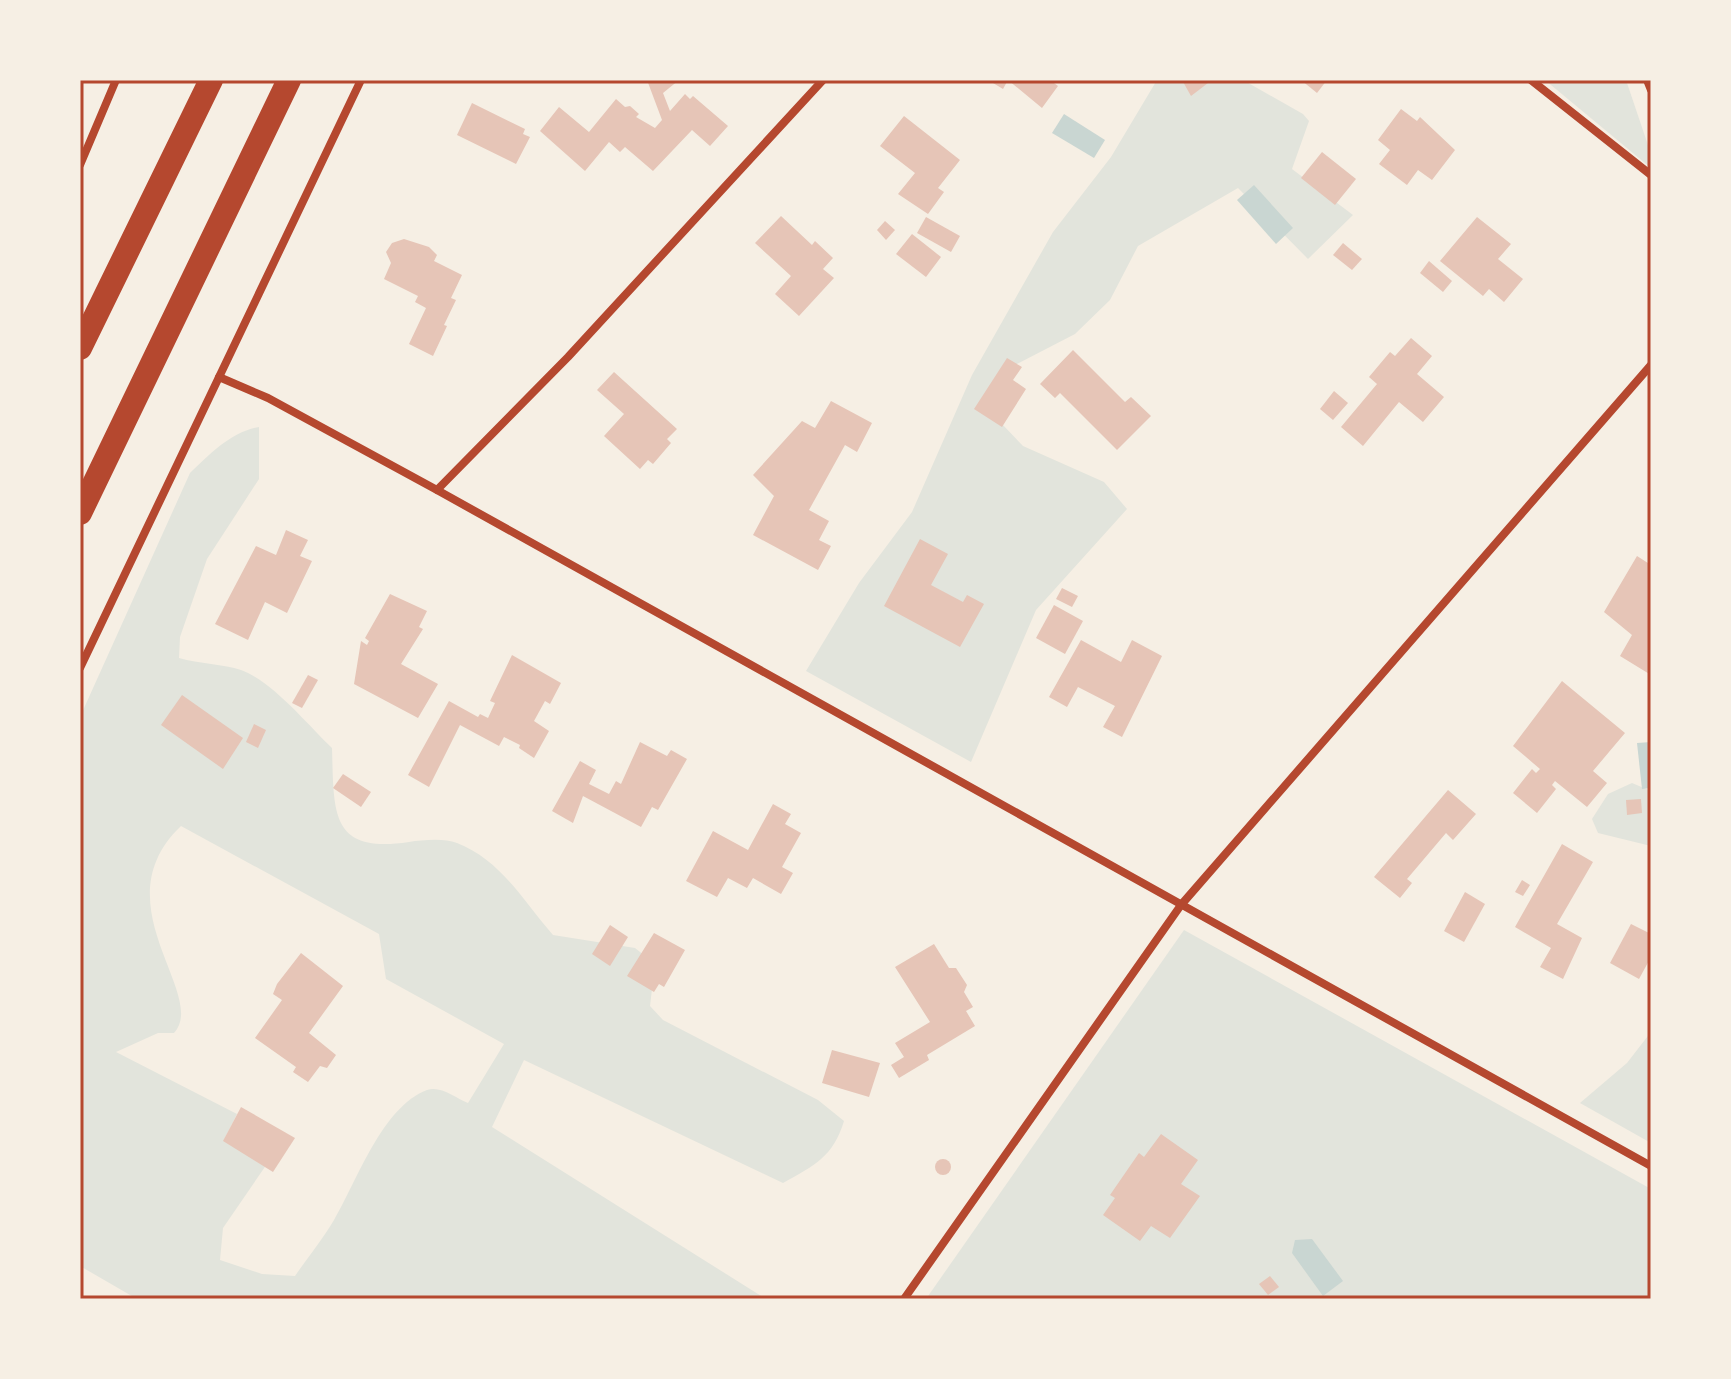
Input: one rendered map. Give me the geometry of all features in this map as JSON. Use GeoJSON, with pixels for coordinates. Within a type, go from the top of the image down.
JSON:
{"type":"FeatureCollection","features":[{"type":"Feature","properties":{"kind":"highway"},"geometry":{"type":"LineString","coordinates":[[80,348],[211,80]]}},
{"type":"Feature","properties":{"kind":"highway"},"geometry":{"type":"LineString","coordinates":[[80,513],[289,80]]}},
{"type":"Feature","properties":{"kind":"street"},"geometry":{"type":"LineString","coordinates":[[80,165],[116,80]]}},
{"type":"Feature","properties":{"kind":"street"},"geometry":{"type":"LineString","coordinates":[[80,668],[361,80]]}},
{"type":"Feature","properties":{"kind":"street"},"geometry":{"type":"LineString","coordinates":[[437,490],[568,357],[823,80]]}},
{"type":"Feature","properties":{"kind":"street"},"geometry":{"type":"LineString","coordinates":[[1531,80],[1651,175]]}},
{"type":"Feature","properties":{"kind":"street"},"geometry":{"type":"LineString","coordinates":[[1647,80],[1651,90]]}},
{"type":"Feature","properties":{"kind":"street"},"geometry":{"type":"LineString","coordinates":[[904,1299],[1181,905],[1651,365]]}},
{"type":"Feature","properties":{"kind":"street"},"geometry":{"type":"LineString","coordinates":[[219,377],[268,398],[437,490],[1651,1166]]}},
{"type":"Feature","properties":{"kind":"shaded area"},"geometry":{"type":"Polygon","coordinates":[[[1157,80],[1243,80],[1303,114],[1309,121],[1292,169],[1353,215],[1308,259],[1238,188],[1138,246],[1110,300],[1075,334],[1013,366],[1002,424],[1023,446],[1104,482],[1127,509],[1036,610],[971,762],[806,671],[859,583],[912,512],[972,375],[1053,232],[1111,157],[1157,80]]]}},
{"type":"Feature","properties":{"kind":"shaded area"},"geometry":{"type":"Polygon","coordinates":[[[1545,80],[1626,80],[1651,154],[1651,168],[1545,80]]]}},
{"type":"Feature","properties":{"kind":"shaded area"},"geometry":{"type":"Polygon","coordinates":[[[1064,114],[1105,140],[1094,158],[1052,133],[1064,114]]]}},
{"type":"Feature","properties":{"kind":"shaded area"},"geometry":{"type":"Polygon","coordinates":[[[1254,185],[1293,228],[1276,244],[1237,200],[1254,185]]]}},
{"type":"Feature","properties":{"kind":"shaded area"},"geometry":{"type":"Polygon","coordinates":[[[259,427],[259,479],[207,559],[180,637],[179,658],[234,668],[253,676],[277,693],[332,748],[336,809],[350,835],[364,842],[383,844],[446,840],[473,850],[499,871],[553,935],[635,948],[655,964],[650,1006],[663,1020],[818,1100],[844,1121],[828,1152],[783,1183],[524,1060],[492,1127],[766,1299],[137,1299],[80,1266],[80,717],[190,473],[222,445],[259,427]],[[181,826],[159,856],[150,886],[152,916],[178,996],[181,1016],[174,1033],[158,1033],[116,1052],[237,1114],[225,1138],[269,1161],[223,1228],[220,1260],[262,1274],[295,1276],[330,1227],[372,1147],[397,1112],[411,1099],[432,1089],[468,1103],[504,1044],[386,979],[379,934],[181,826]]]}},
{"type":"Feature","properties":{"kind":"shaded area"},"geometry":{"type":"Polygon","coordinates":[[[1651,742],[1651,788],[1642,789],[1637,743],[1651,742]]]}},
{"type":"Feature","properties":{"kind":"shaded area"},"geometry":{"type":"Polygon","coordinates":[[[1632,783],[1651,791],[1651,846],[1598,833],[1592,819],[1608,794],[1632,783]]]}},
{"type":"Feature","properties":{"kind":"shaded area"},"geometry":{"type":"Polygon","coordinates":[[[1184,930],[1651,1189],[1651,1299],[926,1299],[1184,930]]]}},
{"type":"Feature","properties":{"kind":"shaded area"},"geometry":{"type":"Polygon","coordinates":[[[1651,1032],[1651,1143],[1580,1103],[1627,1063],[1651,1032]]]}},
{"type":"Feature","properties":{"kind":"shaded area"},"geometry":{"type":"Polygon","coordinates":[[[1312,1239],[1343,1281],[1323,1296],[1292,1253],[1295,1240],[1312,1239]]]}},
{"type":"Feature","properties":{"kind":"building"},"geometry":{"type":"Polygon","coordinates":[[[647,80],[679,80],[663,93],[670,111],[685,94],[690,99],[693,96],[728,126],[710,146],[692,130],[653,171],[625,147],[620,152],[609,142],[585,171],[540,131],[559,107],[589,132],[616,99],[625,107],[630,106],[639,114],[636,117],[655,128],[662,120],[647,80]]]}},
{"type":"Feature","properties":{"kind":"building"},"geometry":{"type":"Polygon","coordinates":[[[988,80],[1008,80],[1003,89],[988,80]]]}},
{"type":"Feature","properties":{"kind":"building"},"geometry":{"type":"Polygon","coordinates":[[[1008,80],[1050,80],[1058,86],[1042,108],[1008,80]]]}},
{"type":"Feature","properties":{"kind":"building"},"geometry":{"type":"Polygon","coordinates":[[[1182,80],[1206,80],[1208,83],[1191,96],[1182,80]]]}},
{"type":"Feature","properties":{"kind":"building"},"geometry":{"type":"Polygon","coordinates":[[[1301,80],[1327,80],[1317,93],[1301,80]]]}},
{"type":"Feature","properties":{"kind":"building"},"geometry":{"type":"Polygon","coordinates":[[[472,103],[525,129],[523,134],[530,137],[516,164],[457,135],[472,103]]]}},
{"type":"Feature","properties":{"kind":"building"},"geometry":{"type":"Polygon","coordinates":[[[1401,109],[1417,121],[1420,117],[1455,150],[1432,180],[1418,170],[1407,185],[1379,164],[1390,150],[1378,140],[1401,109]]]}},
{"type":"Feature","properties":{"kind":"building"},"geometry":{"type":"Polygon","coordinates":[[[904,116],[960,160],[938,188],[944,192],[928,214],[898,194],[915,173],[880,146],[904,116]]]}},
{"type":"Feature","properties":{"kind":"building"},"geometry":{"type":"Polygon","coordinates":[[[1322,152],[1356,179],[1335,205],[1301,178],[1322,152]]]}},
{"type":"Feature","properties":{"kind":"building"},"geometry":{"type":"Polygon","coordinates":[[[781,216],[812,245],[815,241],[833,258],[823,269],[834,278],[799,316],[775,294],[791,276],[755,243],[781,216]]]}},
{"type":"Feature","properties":{"kind":"building"},"geometry":{"type":"Polygon","coordinates":[[[926,217],[960,236],[951,252],[917,233],[926,217]]]}},
{"type":"Feature","properties":{"kind":"building"},"geometry":{"type":"Polygon","coordinates":[[[1477,217],[1511,244],[1498,259],[1523,279],[1504,302],[1489,289],[1483,296],[1440,261],[1477,217]]]}},
{"type":"Feature","properties":{"kind":"building"},"geometry":{"type":"Polygon","coordinates":[[[885,221],[895,230],[886,240],[877,230],[885,221]]]}},
{"type":"Feature","properties":{"kind":"building"},"geometry":{"type":"Polygon","coordinates":[[[912,234],[941,257],[926,277],[896,254],[912,234]]]}},
{"type":"Feature","properties":{"kind":"building"},"geometry":{"type":"Polygon","coordinates":[[[404,239],[429,247],[437,255],[434,261],[462,275],[451,298],[456,300],[444,325],[447,326],[433,356],[409,344],[426,308],[415,302],[418,296],[384,279],[391,263],[386,252],[392,243],[404,239]]]}},
{"type":"Feature","properties":{"kind":"building"},"geometry":{"type":"Polygon","coordinates":[[[1343,243],[1362,259],[1352,270],[1333,255],[1343,243]]]}},
{"type":"Feature","properties":{"kind":"building"},"geometry":{"type":"Polygon","coordinates":[[[1429,261],[1452,281],[1443,292],[1420,273],[1429,261]]]}},
{"type":"Feature","properties":{"kind":"building"},"geometry":{"type":"Polygon","coordinates":[[[1411,338],[1432,356],[1417,374],[1444,397],[1423,422],[1399,402],[1363,446],[1341,427],[1377,384],[1369,377],[1390,352],[1395,356],[1411,338]]]}},
{"type":"Feature","properties":{"kind":"building"},"geometry":{"type":"Polygon","coordinates":[[[1073,350],[1125,402],[1131,397],[1151,416],[1117,450],[1060,393],[1055,398],[1040,384],[1073,350]]]}},
{"type":"Feature","properties":{"kind":"building"},"geometry":{"type":"Polygon","coordinates":[[[1007,358],[1022,367],[1013,380],[1026,389],[1002,427],[974,409],[1007,358]]]}},
{"type":"Feature","properties":{"kind":"building"},"geometry":{"type":"Polygon","coordinates":[[[614,372],[677,429],[667,439],[671,443],[653,464],[648,460],[640,469],[604,436],[624,414],[597,390],[614,372]]]}},
{"type":"Feature","properties":{"kind":"building"},"geometry":{"type":"Polygon","coordinates":[[[1334,391],[1348,403],[1333,420],[1320,409],[1334,391]]]}},
{"type":"Feature","properties":{"kind":"building"},"geometry":{"type":"Polygon","coordinates":[[[831,401],[872,423],[857,452],[845,445],[809,510],[829,521],[819,540],[831,546],[818,570],[753,535],[774,496],[753,475],[802,421],[815,428],[831,401]]]}},
{"type":"Feature","properties":{"kind":"building"},"geometry":{"type":"Polygon","coordinates":[[[286,530],[308,540],[300,556],[312,561],[287,613],[265,602],[248,640],[215,624],[256,546],[276,555],[286,530]]]}},
{"type":"Feature","properties":{"kind":"building"},"geometry":{"type":"Polygon","coordinates":[[[920,539],[948,554],[931,585],[963,602],[967,595],[984,604],[960,647],[884,606],[920,539]]]}},
{"type":"Feature","properties":{"kind":"building"},"geometry":{"type":"Polygon","coordinates":[[[1637,556],[1651,565],[1651,675],[1620,656],[1632,635],[1604,612],[1637,556]]]}},
{"type":"Feature","properties":{"kind":"building"},"geometry":{"type":"Polygon","coordinates":[[[1062,588],[1078,596],[1072,607],[1056,599],[1062,588]]]}},
{"type":"Feature","properties":{"kind":"building"},"geometry":{"type":"Polygon","coordinates":[[[390,594],[427,611],[419,627],[423,629],[401,664],[438,684],[418,718],[354,684],[361,641],[367,645],[369,641],[365,638],[390,594]]]}},
{"type":"Feature","properties":{"kind":"building"},"geometry":{"type":"Polygon","coordinates":[[[1054,605],[1083,621],[1065,654],[1036,638],[1054,605]]]}},
{"type":"Feature","properties":{"kind":"building"},"geometry":{"type":"Polygon","coordinates":[[[1081,640],[1121,662],[1132,640],[1162,656],[1122,737],[1103,727],[1115,706],[1078,687],[1067,707],[1049,697],[1081,640]]]}},
{"type":"Feature","properties":{"kind":"building"},"geometry":{"type":"Polygon","coordinates":[[[512,655],[561,683],[550,704],[545,701],[534,721],[549,731],[534,758],[519,748],[520,745],[504,737],[499,746],[460,725],[429,787],[408,775],[449,701],[478,717],[480,714],[488,718],[495,703],[490,701],[512,655]]]}},
{"type":"Feature","properties":{"kind":"building"},"geometry":{"type":"Polygon","coordinates":[[[308,675],[318,680],[302,708],[292,703],[308,675]]]}},
{"type":"Feature","properties":{"kind":"building"},"geometry":{"type":"Polygon","coordinates":[[[1562,681],[1625,733],[1593,771],[1607,783],[1587,807],[1555,781],[1552,785],[1556,789],[1537,813],[1513,793],[1532,769],[1536,773],[1540,769],[1513,746],[1562,681]]]}},
{"type":"Feature","properties":{"kind":"building"},"geometry":{"type":"Polygon","coordinates":[[[182,695],[243,738],[223,769],[161,725],[182,695]]]}},
{"type":"Feature","properties":{"kind":"building"},"geometry":{"type":"Polygon","coordinates":[[[254,724],[266,730],[258,748],[246,742],[254,724]]]}},
{"type":"Feature","properties":{"kind":"building"},"geometry":{"type":"Polygon","coordinates":[[[640,742],[667,756],[671,750],[687,759],[658,810],[652,807],[641,827],[583,796],[573,823],[552,811],[580,761],[596,770],[589,784],[609,794],[616,781],[621,784],[640,742]]]}},
{"type":"Feature","properties":{"kind":"building"},"geometry":{"type":"Polygon","coordinates":[[[343,774],[371,792],[361,807],[333,788],[343,774]]]}},
{"type":"Feature","properties":{"kind":"building"},"geometry":{"type":"Polygon","coordinates":[[[1448,790],[1476,814],[1453,840],[1446,833],[1407,879],[1412,883],[1400,898],[1374,877],[1448,790]]]}},
{"type":"Feature","properties":{"kind":"building"},"geometry":{"type":"Polygon","coordinates":[[[1641,799],[1642,813],[1627,815],[1626,800],[1641,799]]]}},
{"type":"Feature","properties":{"kind":"building"},"geometry":{"type":"Polygon","coordinates":[[[773,804],[791,814],[785,824],[801,833],[782,867],[793,873],[781,894],[753,878],[747,888],[728,878],[717,897],[686,881],[713,831],[748,850],[773,804]]]}},
{"type":"Feature","properties":{"kind":"building"},"geometry":{"type":"Polygon","coordinates":[[[1562,844],[1593,862],[1557,924],[1582,938],[1563,979],[1540,967],[1551,948],[1515,927],[1562,844]]]}},
{"type":"Feature","properties":{"kind":"building"},"geometry":{"type":"Polygon","coordinates":[[[1522,880],[1530,885],[1523,896],[1515,892],[1522,880]]]}},
{"type":"Feature","properties":{"kind":"building"},"geometry":{"type":"Polygon","coordinates":[[[1465,892],[1485,904],[1464,942],[1444,931],[1465,892]]]}},
{"type":"Feature","properties":{"kind":"building"},"geometry":{"type":"Polygon","coordinates":[[[1631,924],[1651,934],[1651,957],[1639,979],[1610,963],[1631,924]]]}},
{"type":"Feature","properties":{"kind":"building"},"geometry":{"type":"Polygon","coordinates":[[[610,925],[628,937],[610,966],[592,954],[610,925]]]}},
{"type":"Feature","properties":{"kind":"building"},"geometry":{"type":"Polygon","coordinates":[[[654,933],[685,950],[664,987],[659,984],[654,992],[627,976],[654,933]]]}},
{"type":"Feature","properties":{"kind":"building"},"geometry":{"type":"Polygon","coordinates":[[[934,944],[949,968],[956,968],[967,985],[964,992],[973,1007],[966,1011],[975,1026],[927,1055],[929,1060],[899,1078],[891,1065],[904,1057],[895,1043],[930,1022],[895,967],[934,944]]]}},
{"type":"Feature","properties":{"kind":"building"},"geometry":{"type":"Polygon","coordinates":[[[301,953],[343,986],[309,1033],[336,1055],[327,1068],[320,1066],[308,1082],[293,1072],[296,1067],[255,1038],[282,1000],[273,994],[277,984],[301,953]]]}},
{"type":"Feature","properties":{"kind":"building"},"geometry":{"type":"Polygon","coordinates":[[[832,1050],[880,1063],[869,1097],[822,1083],[832,1050]]]}},
{"type":"Feature","properties":{"kind":"building"},"geometry":{"type":"Polygon","coordinates":[[[241,1107],[295,1138],[273,1172],[223,1141],[241,1107]]]}},
{"type":"Feature","properties":{"kind":"building"},"geometry":{"type":"Polygon","coordinates":[[[1161,1134],[1198,1160],[1181,1184],[1200,1196],[1170,1238],[1151,1226],[1140,1241],[1103,1215],[1115,1198],[1110,1195],[1139,1153],[1144,1157],[1161,1134]]]}},
{"type":"Feature","properties":{"kind":"building"},"geometry":{"type":"Polygon","coordinates":[[[943,1159],[951,1167],[943,1175],[935,1167],[943,1159]]]}},
{"type":"Feature","properties":{"kind":"building"},"geometry":{"type":"Polygon","coordinates":[[[1270,1276],[1279,1287],[1268,1295],[1259,1284],[1270,1276]]]}}]}
